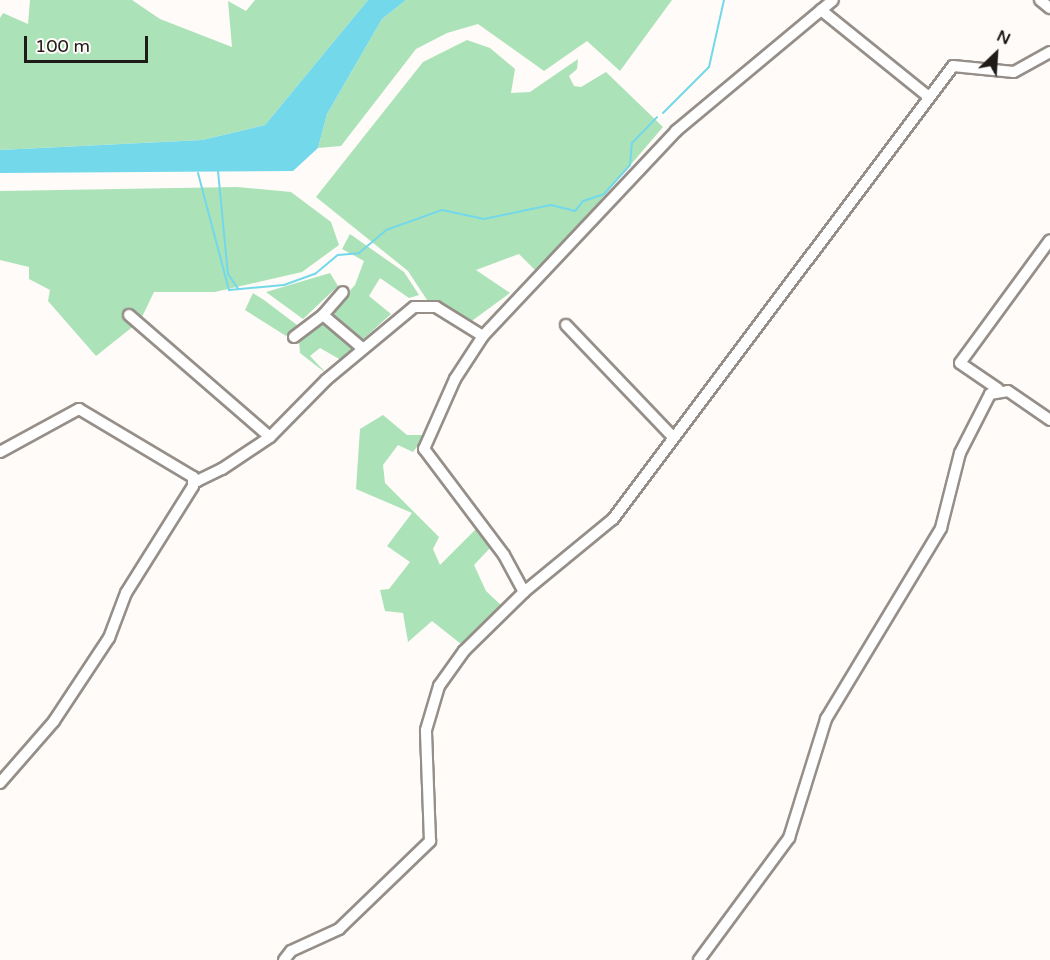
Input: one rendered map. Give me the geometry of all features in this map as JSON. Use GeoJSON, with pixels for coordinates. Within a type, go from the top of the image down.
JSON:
{"type":"FeatureCollection","features":[{"type":"Feature","properties":{"kind":"street"},"geometry":{"type":"LineString","coordinates":[[524,592],[504,555],[424,449],[455,379],[483,336],[676,131],[833,0]]}},
{"type":"Feature","properties":{"kind":"street"},"geometry":{"type":"LineString","coordinates":[[1040,0],[1050,8]]}},
{"type":"Feature","properties":{"kind":"street"},"geometry":{"type":"LineString","coordinates":[[821,10],[929,97]]}},
{"type":"Feature","properties":{"kind":"street"},"geometry":{"type":"LineString","coordinates":[[284,960],[291,951],[339,929],[430,841],[426,730],[439,686],[464,651],[524,592],[613,519],[953,66],[1014,72],[1050,52]]}},
{"type":"Feature","properties":{"kind":"street"},"geometry":{"type":"LineString","coordinates":[[1050,240],[960,363],[1050,420]]}},
{"type":"Feature","properties":{"kind":"street"},"geometry":{"type":"LineString","coordinates":[[294,337],[323,315],[343,292]]}},
{"type":"Feature","properties":{"kind":"street"},"geometry":{"type":"LineString","coordinates":[[0,453],[79,409],[197,481],[222,469],[270,437],[362,348],[423,303],[483,336]]}},
{"type":"Feature","properties":{"kind":"street"},"geometry":{"type":"LineString","coordinates":[[129,315],[270,437]]}},
{"type":"Feature","properties":{"kind":"street"},"geometry":{"type":"LineString","coordinates":[[323,315],[362,348]]}},
{"type":"Feature","properties":{"kind":"street"},"geometry":{"type":"LineString","coordinates":[[566,325],[673,437]]}},
{"type":"Feature","properties":{"kind":"street"},"geometry":{"type":"LineString","coordinates":[[699,960],[789,838],[826,719],[941,528],[960,453],[990,394],[998,389]]}},
{"type":"Feature","properties":{"kind":"street"},"geometry":{"type":"LineString","coordinates":[[0,783],[54,721],[109,638],[126,592],[193,486],[193,477]]}},
{"type":"Feature","properties":{"kind":"green space"},"geometry":{"type":"Polygon","coordinates":[[[30,0],[132,0],[160,19],[232,47],[228,1],[246,11],[255,0],[368,0],[265,125],[202,140],[0,150],[0,18],[3,13],[28,24],[30,0]]]}},
{"type":"Feature","properties":{"kind":"green space"},"geometry":{"type":"Polygon","coordinates":[[[406,0],[672,0],[620,71],[587,41],[544,71],[478,24],[447,33],[416,49],[341,146],[318,148],[327,114],[382,19],[406,0]]]}},
{"type":"Feature","properties":{"kind":"green space"},"geometry":{"type":"Polygon","coordinates":[[[467,40],[490,48],[515,69],[511,93],[530,92],[578,59],[577,69],[569,76],[574,86],[581,87],[606,72],[663,127],[538,273],[519,254],[476,270],[510,293],[469,323],[452,309],[429,303],[408,271],[316,197],[423,62],[467,40]]]}},
{"type":"Feature","properties":{"kind":"green space"},"geometry":{"type":"Polygon","coordinates":[[[237,187],[291,192],[331,222],[339,245],[302,272],[215,292],[154,292],[140,321],[96,356],[48,301],[50,290],[29,279],[29,267],[0,260],[0,191],[237,187]]]}},
{"type":"Feature","properties":{"kind":"green space"},"geometry":{"type":"Polygon","coordinates":[[[350,234],[404,272],[419,295],[409,298],[380,278],[369,296],[391,314],[362,340],[330,312],[355,285],[364,261],[342,249],[350,234]]]}},
{"type":"Feature","properties":{"kind":"green space"},"geometry":{"type":"Polygon","coordinates":[[[330,273],[338,286],[303,319],[266,292],[330,273]]]}},
{"type":"Feature","properties":{"kind":"green space"},"geometry":{"type":"Polygon","coordinates":[[[253,293],[297,325],[286,336],[245,310],[253,293]]]}},
{"type":"Feature","properties":{"kind":"green space"},"geometry":{"type":"Polygon","coordinates":[[[320,320],[356,349],[341,360],[320,348],[310,356],[327,374],[300,353],[299,340],[320,320]]]}},
{"type":"Feature","properties":{"kind":"green space"},"geometry":{"type":"Polygon","coordinates":[[[383,415],[407,435],[426,435],[413,452],[398,445],[383,465],[385,483],[439,537],[433,549],[440,565],[477,528],[492,546],[474,565],[486,591],[503,607],[461,644],[432,621],[408,642],[403,613],[385,611],[380,590],[389,589],[410,562],[387,546],[412,513],[356,489],[360,429],[383,415]]]}},
{"type":"Feature","properties":{"kind":"water"},"geometry":{"type":"Polygon","coordinates":[[[368,0],[406,0],[382,19],[327,114],[318,148],[293,171],[0,173],[0,150],[202,140],[265,125],[368,0]]]}},
{"type":"Feature","properties":{"kind":"waterway"},"geometry":{"type":"LineString","coordinates":[[663,113],[709,67],[724,0]]}},
{"type":"Feature","properties":{"kind":"waterway"},"geometry":{"type":"LineString","coordinates":[[198,173],[229,290],[284,285],[315,274],[338,255],[359,253],[386,230],[442,210],[484,219],[551,205],[575,211],[583,201],[604,194],[630,165],[632,143],[657,117]]}},
{"type":"Feature","properties":{"kind":"waterway"},"geometry":{"type":"LineString","coordinates":[[218,171],[228,274],[238,289]]}}]}
